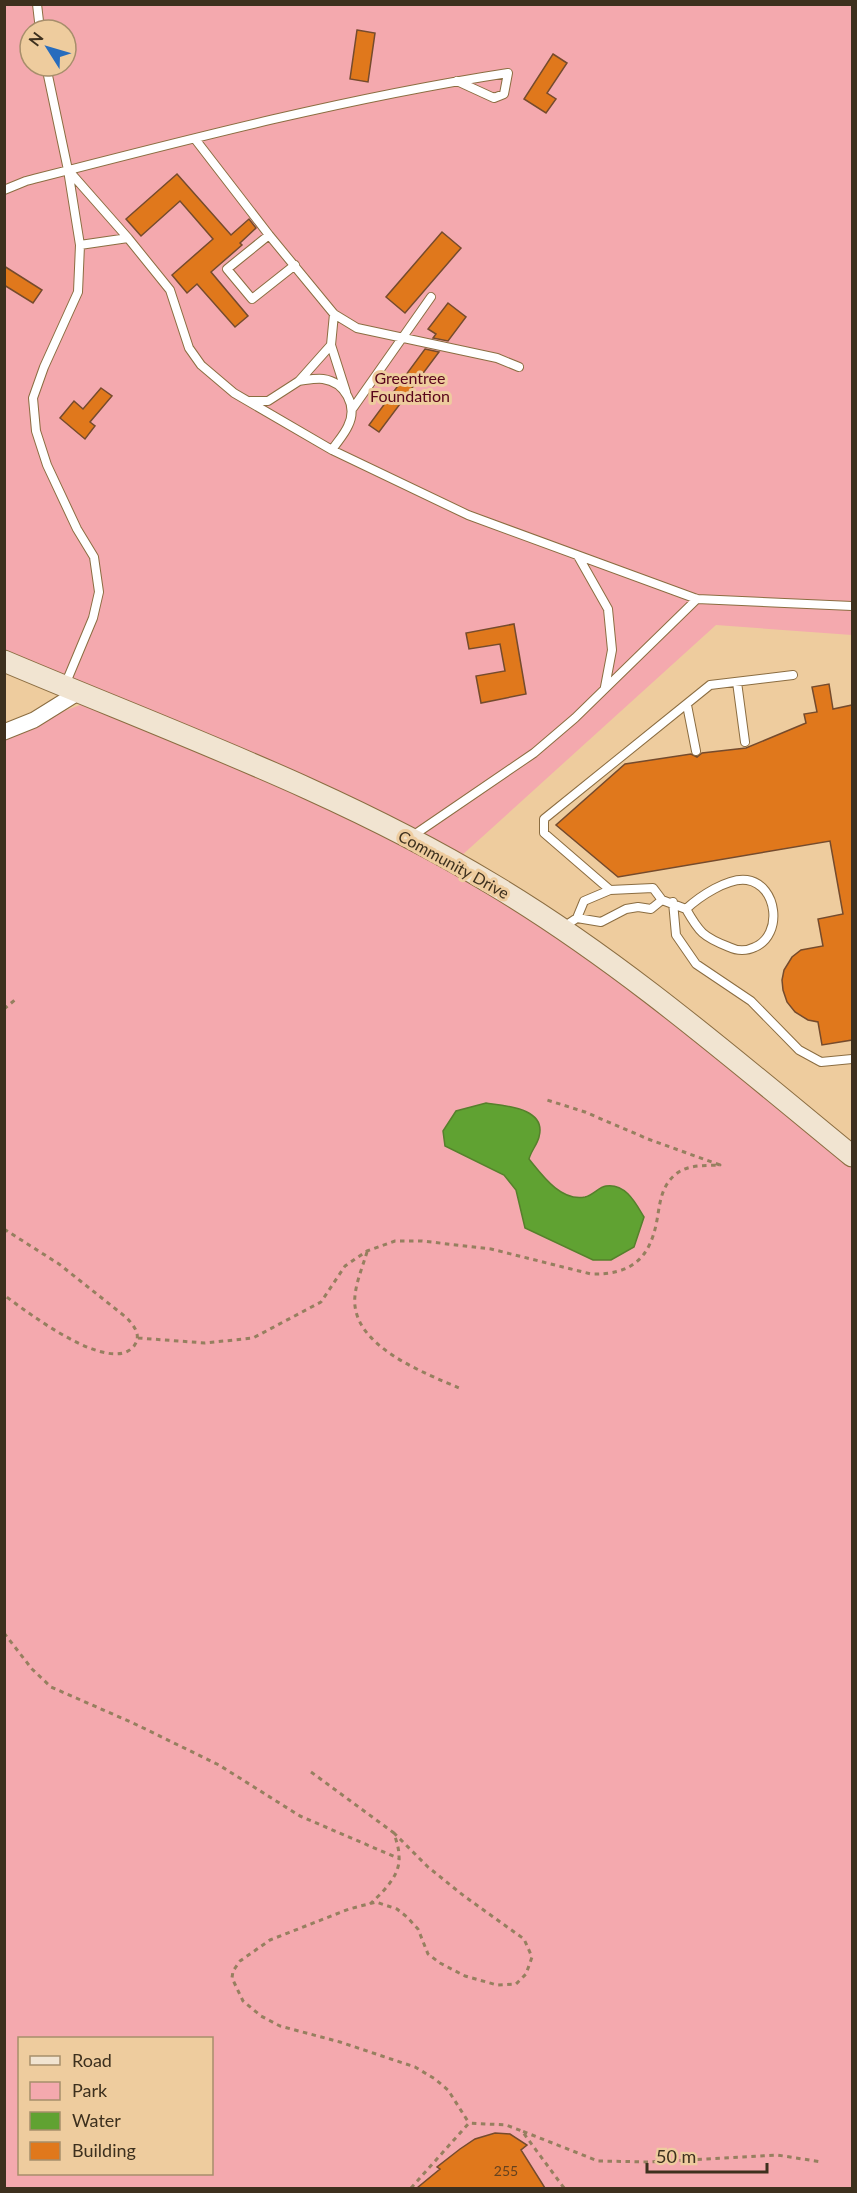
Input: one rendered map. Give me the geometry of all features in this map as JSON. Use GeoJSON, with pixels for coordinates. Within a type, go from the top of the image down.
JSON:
{"type":"FeatureCollection","features":[{"type":"Feature","properties":{"kind":"main road","name":"Community Drive"},"geometry":{"type":"LineString","coordinates":[[4,661],[291,781],[409,838],[569,923],[652,995],[852,1156]]}},
{"type":"Feature","properties":{"kind":"street"},"geometry":{"type":"LineString","coordinates":[[4,732],[34,720],[72,689]]}},
{"type":"Feature","properties":{"kind":"lane"},"geometry":{"type":"LineString","coordinates":[[4,190],[26,181],[68,170],[273,120],[457,81],[508,73],[504,94],[494,98],[457,81]]}},
{"type":"Feature","properties":{"kind":"lane"},"geometry":{"type":"LineString","coordinates":[[49,78],[68,170],[80,245],[78,292],[44,367],[33,398],[36,431],[47,465],[77,529],[94,557],[99,592],[72,689]]}},
{"type":"Feature","properties":{"kind":"lane"},"geometry":{"type":"LineString","coordinates":[[195,139],[334,314],[357,328],[497,358],[519,367]]}},
{"type":"Feature","properties":{"kind":"lane"},"geometry":{"type":"LineString","coordinates":[[68,170],[170,290],[180,327],[194,357],[223,384],[332,450],[468,515],[697,599],[852,606]]}},
{"type":"Feature","properties":{"kind":"lane"},"geometry":{"type":"LineString","coordinates":[[269,235],[227,269],[252,299],[295,265]]}},
{"type":"Feature","properties":{"kind":"lane"},"geometry":{"type":"LineString","coordinates":[[80,245],[128,238]]}},
{"type":"Feature","properties":{"kind":"lane"},"geometry":{"type":"LineString","coordinates":[[332,450],[349,425],[353,408],[431,297]]}},
{"type":"Feature","properties":{"kind":"lane"},"geometry":{"type":"LineString","coordinates":[[334,314],[331,345],[353,408]]}},
{"type":"Feature","properties":{"kind":"lane"},"geometry":{"type":"LineString","coordinates":[[249,401],[268,401],[299,381],[331,345]]}},
{"type":"Feature","properties":{"kind":"lane"},"geometry":{"type":"LineString","coordinates":[[299,381],[321,378],[334,382],[346,393]]}},
{"type":"Feature","properties":{"kind":"lane"},"geometry":{"type":"LineString","coordinates":[[578,556],[608,609],[612,650],[605,688]]}},
{"type":"Feature","properties":{"kind":"lane"},"geometry":{"type":"LineString","coordinates":[[409,838],[534,753],[575,718],[697,599]]}},
{"type":"Feature","properties":{"kind":"lane"},"geometry":{"type":"LineString","coordinates":[[610,890],[544,833],[544,819],[710,685],[793,675]]}},
{"type":"Feature","properties":{"kind":"lane"},"geometry":{"type":"LineString","coordinates":[[737,682],[745,742]]}},
{"type":"Feature","properties":{"kind":"lane"},"geometry":{"type":"LineString","coordinates":[[687,705],[696,751]]}},
{"type":"Feature","properties":{"kind":"lane"},"geometry":{"type":"LineString","coordinates":[[569,923],[584,901],[610,890],[653,888],[662,900],[673,902],[686,909],[697,929],[733,949],[749,950],[764,943],[772,930],[772,902],[762,888],[747,880],[728,884],[700,896],[686,909]]}},
{"type":"Feature","properties":{"kind":"lane"},"geometry":{"type":"LineString","coordinates":[[569,923],[601,922],[626,909],[638,907],[651,909],[662,900]]}},
{"type":"Feature","properties":{"kind":"lane"},"geometry":{"type":"LineString","coordinates":[[673,902],[676,935],[696,964],[751,1001],[799,1050],[821,1062],[852,1059]]}},
{"type":"Feature","properties":{"kind":"path"},"geometry":{"type":"LineString","coordinates":[[4,1009],[16,999]]}},
{"type":"Feature","properties":{"kind":"path"},"geometry":{"type":"LineString","coordinates":[[138,1338],[205,1343],[253,1338],[321,1302],[345,1266],[367,1251],[395,1241],[422,1241],[491,1249],[591,1274],[606,1275],[635,1264],[650,1246],[657,1222],[661,1194],[676,1173],[688,1167],[720,1165],[648,1139],[585,1112],[544,1099]]}},
{"type":"Feature","properties":{"kind":"path"},"geometry":{"type":"LineString","coordinates":[[4,1229],[59,1264],[127,1318],[136,1328],[138,1338],[134,1346],[125,1353],[114,1355],[88,1348],[60,1333],[4,1295]]}},
{"type":"Feature","properties":{"kind":"path"},"geometry":{"type":"LineString","coordinates":[[367,1251],[356,1291],[355,1305],[361,1327],[379,1345],[413,1368],[459,1388]]}},
{"type":"Feature","properties":{"kind":"path"},"geometry":{"type":"LineString","coordinates":[[4,1633],[32,1669],[51,1687],[133,1723],[219,1765],[300,1816],[400,1859]]}},
{"type":"Feature","properties":{"kind":"path"},"geometry":{"type":"LineString","coordinates":[[311,1772],[394,1833],[428,1867],[524,1939],[532,1957],[526,1974],[516,1984],[497,1985],[465,1976],[428,1954],[418,1929],[402,1913],[376,1902],[349,1909],[270,1940],[240,1961],[233,1971],[232,1977],[236,1989],[243,2001],[261,2016],[280,2026],[351,2045],[415,2067],[448,2090],[469,2123]]}},
{"type":"Feature","properties":{"kind":"path"},"geometry":{"type":"LineString","coordinates":[[370,1904],[389,1883],[400,1859],[394,1833]]}},
{"type":"Feature","properties":{"kind":"path"},"geometry":{"type":"LineString","coordinates":[[469,2123],[506,2125],[598,2162],[650,2162],[777,2155],[822,2163]]}},
{"type":"Feature","properties":{"kind":"path"},"geometry":{"type":"LineString","coordinates":[[411,2188],[469,2123]]}},
{"type":"Feature","properties":{"kind":"path"},"geometry":{"type":"LineString","coordinates":[[522,2131],[564,2188]]}},
{"type":"Feature","properties":{"kind":"green space","name":"Greentree Foundation"},"geometry":{"type":"Polygon","coordinates":[[[5,5],[852,5],[852,635],[716,625],[450,866],[567,937],[852,1156],[852,2188],[5,2188],[5,734],[93,700],[5,664],[5,5]]]}},
{"type":"Feature","properties":{"kind":"water"},"geometry":{"type":"Polygon","coordinates":[[[486,1103],[523,1110],[537,1120],[540,1127],[539,1137],[529,1159],[560,1191],[576,1197],[585,1197],[603,1187],[613,1186],[630,1195],[644,1217],[634,1247],[611,1260],[593,1260],[525,1228],[516,1190],[504,1175],[445,1146],[443,1131],[456,1111],[486,1103]]]}},
{"type":"Feature","properties":{"kind":"building"},"geometry":{"type":"Polygon","coordinates":[[[357,30],[375,33],[368,82],[350,79],[357,30]]]}},
{"type":"Feature","properties":{"kind":"building"},"geometry":{"type":"Polygon","coordinates":[[[553,54],[567,63],[547,93],[556,99],[546,113],[524,99],[553,54]]]}},
{"type":"Feature","properties":{"kind":"building"},"geometry":{"type":"Polygon","coordinates":[[[177,174],[231,235],[249,219],[256,228],[240,243],[242,245],[211,272],[248,316],[235,327],[197,284],[187,293],[172,275],[213,239],[180,201],[141,236],[126,219],[177,174]]]}},
{"type":"Feature","properties":{"kind":"building"},"geometry":{"type":"Polygon","coordinates":[[[442,232],[461,248],[405,313],[386,297],[442,232]]]}},
{"type":"Feature","properties":{"kind":"building"},"geometry":{"type":"Polygon","coordinates":[[[4,266],[42,290],[33,303],[4,285],[4,266]]]}},
{"type":"Feature","properties":{"kind":"building"},"geometry":{"type":"Polygon","coordinates":[[[448,303],[466,317],[448,341],[433,338],[436,334],[428,329],[448,303]]]}},
{"type":"Feature","properties":{"kind":"building"},"geometry":{"type":"Polygon","coordinates":[[[425,349],[439,352],[379,432],[369,425],[425,349]]]}},
{"type":"Feature","properties":{"kind":"building"},"geometry":{"type":"Polygon","coordinates":[[[101,388],[112,396],[90,422],[95,426],[85,439],[60,418],[74,401],[83,409],[101,388]]]}},
{"type":"Feature","properties":{"kind":"building"},"geometry":{"type":"Polygon","coordinates":[[[514,624],[526,694],[481,703],[476,676],[505,671],[500,644],[469,649],[466,633],[514,624]]]}},
{"type":"Feature","properties":{"kind":"building"},"geometry":{"type":"Polygon","coordinates":[[[829,684],[833,709],[852,705],[852,1040],[822,1045],[818,1022],[808,1020],[795,1012],[787,1002],[782,980],[784,970],[792,957],[801,950],[823,946],[818,919],[843,914],[830,841],[618,877],[556,825],[625,764],[691,754],[697,757],[702,753],[746,748],[806,723],[804,714],[817,712],[812,687],[829,684]]]}},
{"type":"Feature","properties":{"kind":"building"},"geometry":{"type":"Polygon","coordinates":[[[495,2133],[510,2134],[527,2145],[521,2150],[545,2188],[417,2188],[440,2169],[437,2167],[460,2149],[475,2139],[495,2133]]]}}]}
